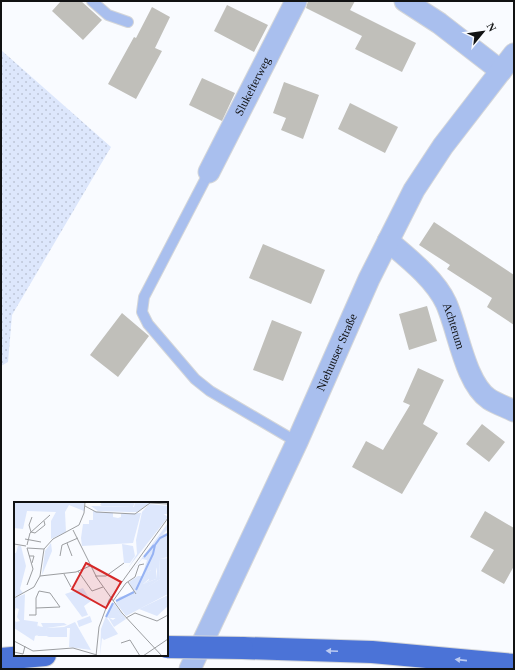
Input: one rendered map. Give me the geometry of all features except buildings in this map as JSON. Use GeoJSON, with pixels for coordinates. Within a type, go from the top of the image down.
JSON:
{"type":"FeatureCollection","features":[{"type":"Feature","properties":{"kind":"highway"},"geometry":{"type":"LineString","coordinates":[[168,647],[372,652],[514,665]]}},
{"type":"Feature","properties":{"kind":"highway"},"geometry":{"type":"LineString","coordinates":[[1,659],[33,656]]}},
{"type":"Feature","properties":{"kind":"street","name":"Slukefterweg"},"geometry":{"type":"LineString","coordinates":[[209,172],[296,1]]}},
{"type":"Feature","properties":{"kind":"street"},"geometry":{"type":"LineString","coordinates":[[405,1],[439,23],[501,71]]}},
{"type":"Feature","properties":{"kind":"street","name":"Niehuuser Straße"},"geometry":{"type":"LineString","coordinates":[[190,669],[297,442],[369,279],[414,190],[443,146],[514,54]]}},
{"type":"Feature","properties":{"kind":"street","name":"Achterum"},"geometry":{"type":"LineString","coordinates":[[388,241],[415,264],[436,286],[446,302],[468,368],[476,385],[488,399],[514,412]]}},
{"type":"Feature","properties":{"kind":"lane"},"geometry":{"type":"LineString","coordinates":[[92,1],[108,14],[128,22]]}},
{"type":"Feature","properties":{"kind":"lane"},"geometry":{"type":"LineString","coordinates":[[209,172],[144,297],[142,312],[148,324],[195,379],[210,392],[297,442]]}},
{"type":"Feature","properties":{"kind":"shaded area"},"geometry":{"type":"Polygon","coordinates":[[[1,50],[111,147],[12,315],[8,362],[1,366],[1,50]]]}}]}
